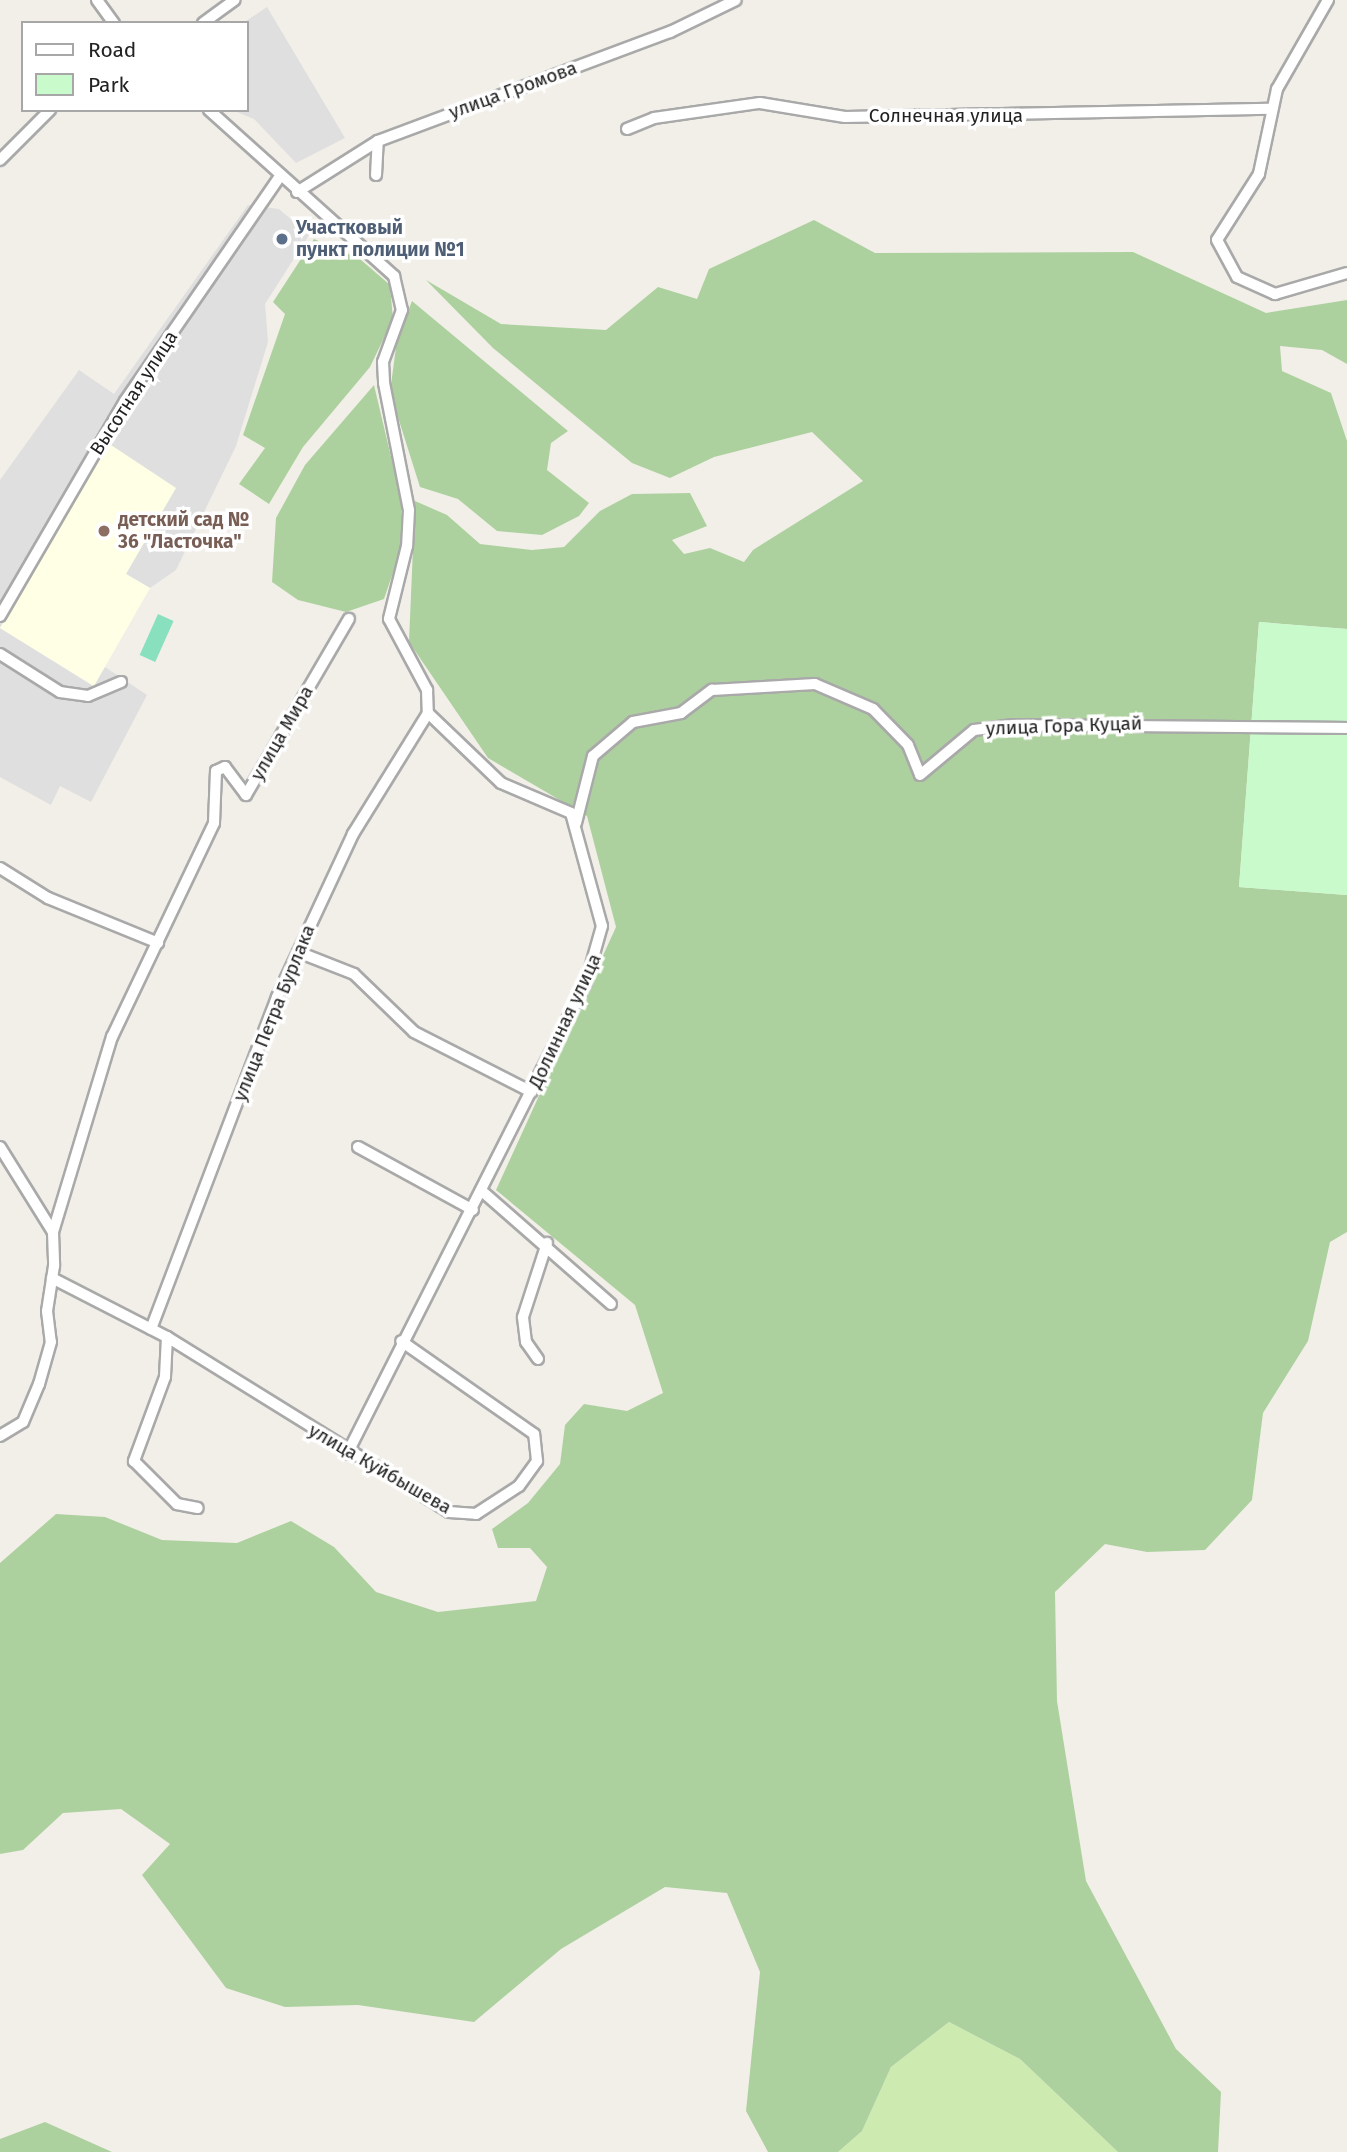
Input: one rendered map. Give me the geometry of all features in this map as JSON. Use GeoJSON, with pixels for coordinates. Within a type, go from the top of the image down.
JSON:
{"type":"FeatureCollection","features":[{"type":"Feature","properties":{"kind":"street"},"geometry":{"type":"LineString","coordinates":[[97,0],[112,21]]}},
{"type":"Feature","properties":{"kind":"street"},"geometry":{"type":"LineString","coordinates":[[206,21],[236,0]]}},
{"type":"Feature","properties":{"kind":"street","name":"улица Громова"},"geometry":{"type":"LineString","coordinates":[[297,192],[378,141],[670,32],[736,0]]}},
{"type":"Feature","properties":{"kind":"street"},"geometry":{"type":"LineString","coordinates":[[1328,0],[1270,109],[1259,174],[1217,240],[1237,278],[1275,294],[1347,273]]}},
{"type":"Feature","properties":{"kind":"street","name":"Солнечная улица"},"geometry":{"type":"LineString","coordinates":[[627,129],[654,118],[760,103],[845,117],[1270,109]]}},
{"type":"Feature","properties":{"kind":"street"},"geometry":{"type":"LineString","coordinates":[[0,160],[48,112]]}},
{"type":"Feature","properties":{"kind":"street"},"geometry":{"type":"LineString","coordinates":[[211,112],[297,192],[394,276],[400,291],[402,310],[383,372],[409,510],[388,619],[427,690],[428,713],[501,783],[571,813],[576,824]]}},
{"type":"Feature","properties":{"kind":"street"},"geometry":{"type":"LineString","coordinates":[[376,175],[378,141]]}},
{"type":"Feature","properties":{"kind":"street","name":"Высотная улица"},"geometry":{"type":"LineString","coordinates":[[0,616],[125,401],[280,176]]}},
{"type":"Feature","properties":{"kind":"street","name":"улица Мира"},"geometry":{"type":"LineString","coordinates":[[53,1232],[112,1037],[214,822],[216,771],[225,767],[246,795],[349,619]]}},
{"type":"Feature","properties":{"kind":"street"},"geometry":{"type":"LineString","coordinates":[[0,654],[60,692],[88,696],[121,682]]}},
{"type":"Feature","properties":{"kind":"street","name":"улица Гора Куцай"},"geometry":{"type":"LineString","coordinates":[[576,824],[593,756],[633,722],[681,713],[712,690],[815,684],[873,709],[908,745],[920,775],[974,730],[1014,725],[1347,728]]}},
{"type":"Feature","properties":{"kind":"street","name":"улица Петра Бурлака"},"geometry":{"type":"LineString","coordinates":[[151,1329],[298,952],[353,834],[428,713]]}},
{"type":"Feature","properties":{"kind":"street","name":"Долинная улица"},"geometry":{"type":"LineString","coordinates":[[347,1454],[401,1341],[483,1192],[601,945],[603,926],[576,824]]}},
{"type":"Feature","properties":{"kind":"street"},"geometry":{"type":"LineString","coordinates":[[0,868],[48,898],[158,943]]}},
{"type":"Feature","properties":{"kind":"street"},"geometry":{"type":"LineString","coordinates":[[298,952],[354,974],[414,1032],[532,1092]]}},
{"type":"Feature","properties":{"kind":"street"},"geometry":{"type":"LineString","coordinates":[[0,1147],[53,1232],[51,1342],[39,1384],[23,1422],[0,1436]]}},
{"type":"Feature","properties":{"kind":"street"},"geometry":{"type":"LineString","coordinates":[[358,1147],[473,1210]]}},
{"type":"Feature","properties":{"kind":"street"},"geometry":{"type":"LineString","coordinates":[[483,1192],[547,1243],[611,1304]]}},
{"type":"Feature","properties":{"kind":"street"},"geometry":{"type":"LineString","coordinates":[[538,1359],[526,1342],[523,1317],[547,1243]]}},
{"type":"Feature","properties":{"kind":"street","name":"улица Куйбышева"},"geometry":{"type":"LineString","coordinates":[[52,1278],[167,1337],[347,1454],[449,1512],[476,1514],[519,1486],[537,1461],[534,1434],[401,1341]]}},
{"type":"Feature","properties":{"kind":"street"},"geometry":{"type":"LineString","coordinates":[[167,1337],[164,1377],[134,1461],[177,1504],[198,1508]]}},
{"type":"Feature","properties":{"kind":"shaded area"},"geometry":{"type":"Polygon","coordinates":[[[267,7],[345,138],[296,163],[254,119],[237,112],[248,112],[246,21],[267,7]]]}},
{"type":"Feature","properties":{"kind":"shaded area"},"geometry":{"type":"Polygon","coordinates":[[[248,205],[279,209],[309,235],[265,304],[268,342],[236,446],[176,570],[150,588],[126,574],[108,443],[0,628],[0,480],[79,370],[114,394],[248,205]]]}},
{"type":"Feature","properties":{"kind":"shaded area","name":"детский сад № 36 \"Ласточка\""},"geometry":{"type":"Polygon","coordinates":[[[108,443],[176,488],[126,574],[150,588],[94,686],[0,628],[108,443]]]}},
{"type":"Feature","properties":{"kind":"shaded area"},"geometry":{"type":"Polygon","coordinates":[[[0,628],[93,686],[105,667],[147,695],[91,802],[60,786],[51,805],[0,777],[0,628]]]}},
{"type":"Feature","properties":{"kind":"green space"},"geometry":{"type":"Polygon","coordinates":[[[814,220],[875,253],[1133,252],[1266,313],[1347,300],[1347,364],[1322,350],[1280,346],[1282,371],[1331,393],[1347,441],[1347,629],[1259,622],[1239,887],[1347,895],[1347,1232],[1330,1242],[1308,1341],[1263,1413],[1252,1500],[1205,1550],[1147,1552],[1105,1544],[1055,1592],[1057,1701],[1086,1881],[1176,2049],[1221,2092],[1218,2152],[1118,2152],[1020,2059],[949,2022],[891,2067],[862,2131],[838,2152],[768,2152],[746,2111],[760,1972],[727,1893],[665,1887],[561,1949],[474,2022],[358,2005],[285,2007],[226,1988],[142,1875],[170,1844],[121,1809],[63,1813],[23,1850],[0,1854],[0,1563],[56,1514],[105,1517],[162,1540],[237,1543],[291,1521],[334,1547],[376,1592],[438,1612],[536,1601],[547,1567],[530,1548],[498,1548],[492,1529],[528,1503],[560,1464],[565,1425],[584,1404],[627,1411],[663,1393],[635,1305],[496,1190],[616,927],[587,816],[488,758],[409,642],[415,501],[447,515],[480,544],[532,550],[564,547],[600,511],[632,494],[690,493],[707,526],[672,540],[684,554],[710,548],[744,562],[753,550],[863,481],[812,432],[714,457],[670,478],[632,463],[493,348],[426,280],[501,324],[606,330],[658,287],[697,299],[709,269],[814,220]]]}},
{"type":"Feature","properties":{"kind":"green space"},"geometry":{"type":"Polygon","coordinates":[[[314,239],[360,259],[390,285],[393,319],[370,367],[303,447],[269,504],[239,484],[265,448],[243,435],[285,314],[273,302],[314,239]]]}},
{"type":"Feature","properties":{"kind":"green space"},"geometry":{"type":"Polygon","coordinates":[[[412,301],[568,431],[551,443],[547,470],[589,503],[579,516],[542,535],[497,531],[458,499],[420,487],[390,392],[397,340],[412,301]]]}},
{"type":"Feature","properties":{"kind":"green space"},"geometry":{"type":"Polygon","coordinates":[[[374,385],[401,499],[402,546],[384,599],[346,612],[298,600],[272,582],[276,518],[305,465],[374,385]]]}},
{"type":"Feature","properties":{"kind":"green space"},"geometry":{"type":"Polygon","coordinates":[[[158,614],[174,621],[155,662],[140,655],[158,614]]]}},
{"type":"Feature","properties":{"kind":"green space"},"geometry":{"type":"Polygon","coordinates":[[[1259,622],[1347,629],[1347,895],[1239,887],[1259,622]]]}},
{"type":"Feature","properties":{"kind":"green space"},"geometry":{"type":"Polygon","coordinates":[[[949,2022],[1020,2059],[1118,2152],[838,2152],[862,2131],[891,2067],[949,2022]]]}},
{"type":"Feature","properties":{"kind":"green space"},"geometry":{"type":"Polygon","coordinates":[[[45,2122],[112,2152],[0,2152],[0,2139],[45,2122]]]}},
{"type":"Feature","properties":{"kind":"place","name":"Участковый пункт полиции №1"},"geometry":{"type":"Point","coordinates":[282,239]}},
{"type":"Feature","properties":{"kind":"place","name":"детский сад № 36 \"Ласточка\""},"geometry":{"type":"Point","coordinates":[104,531]}}]}
